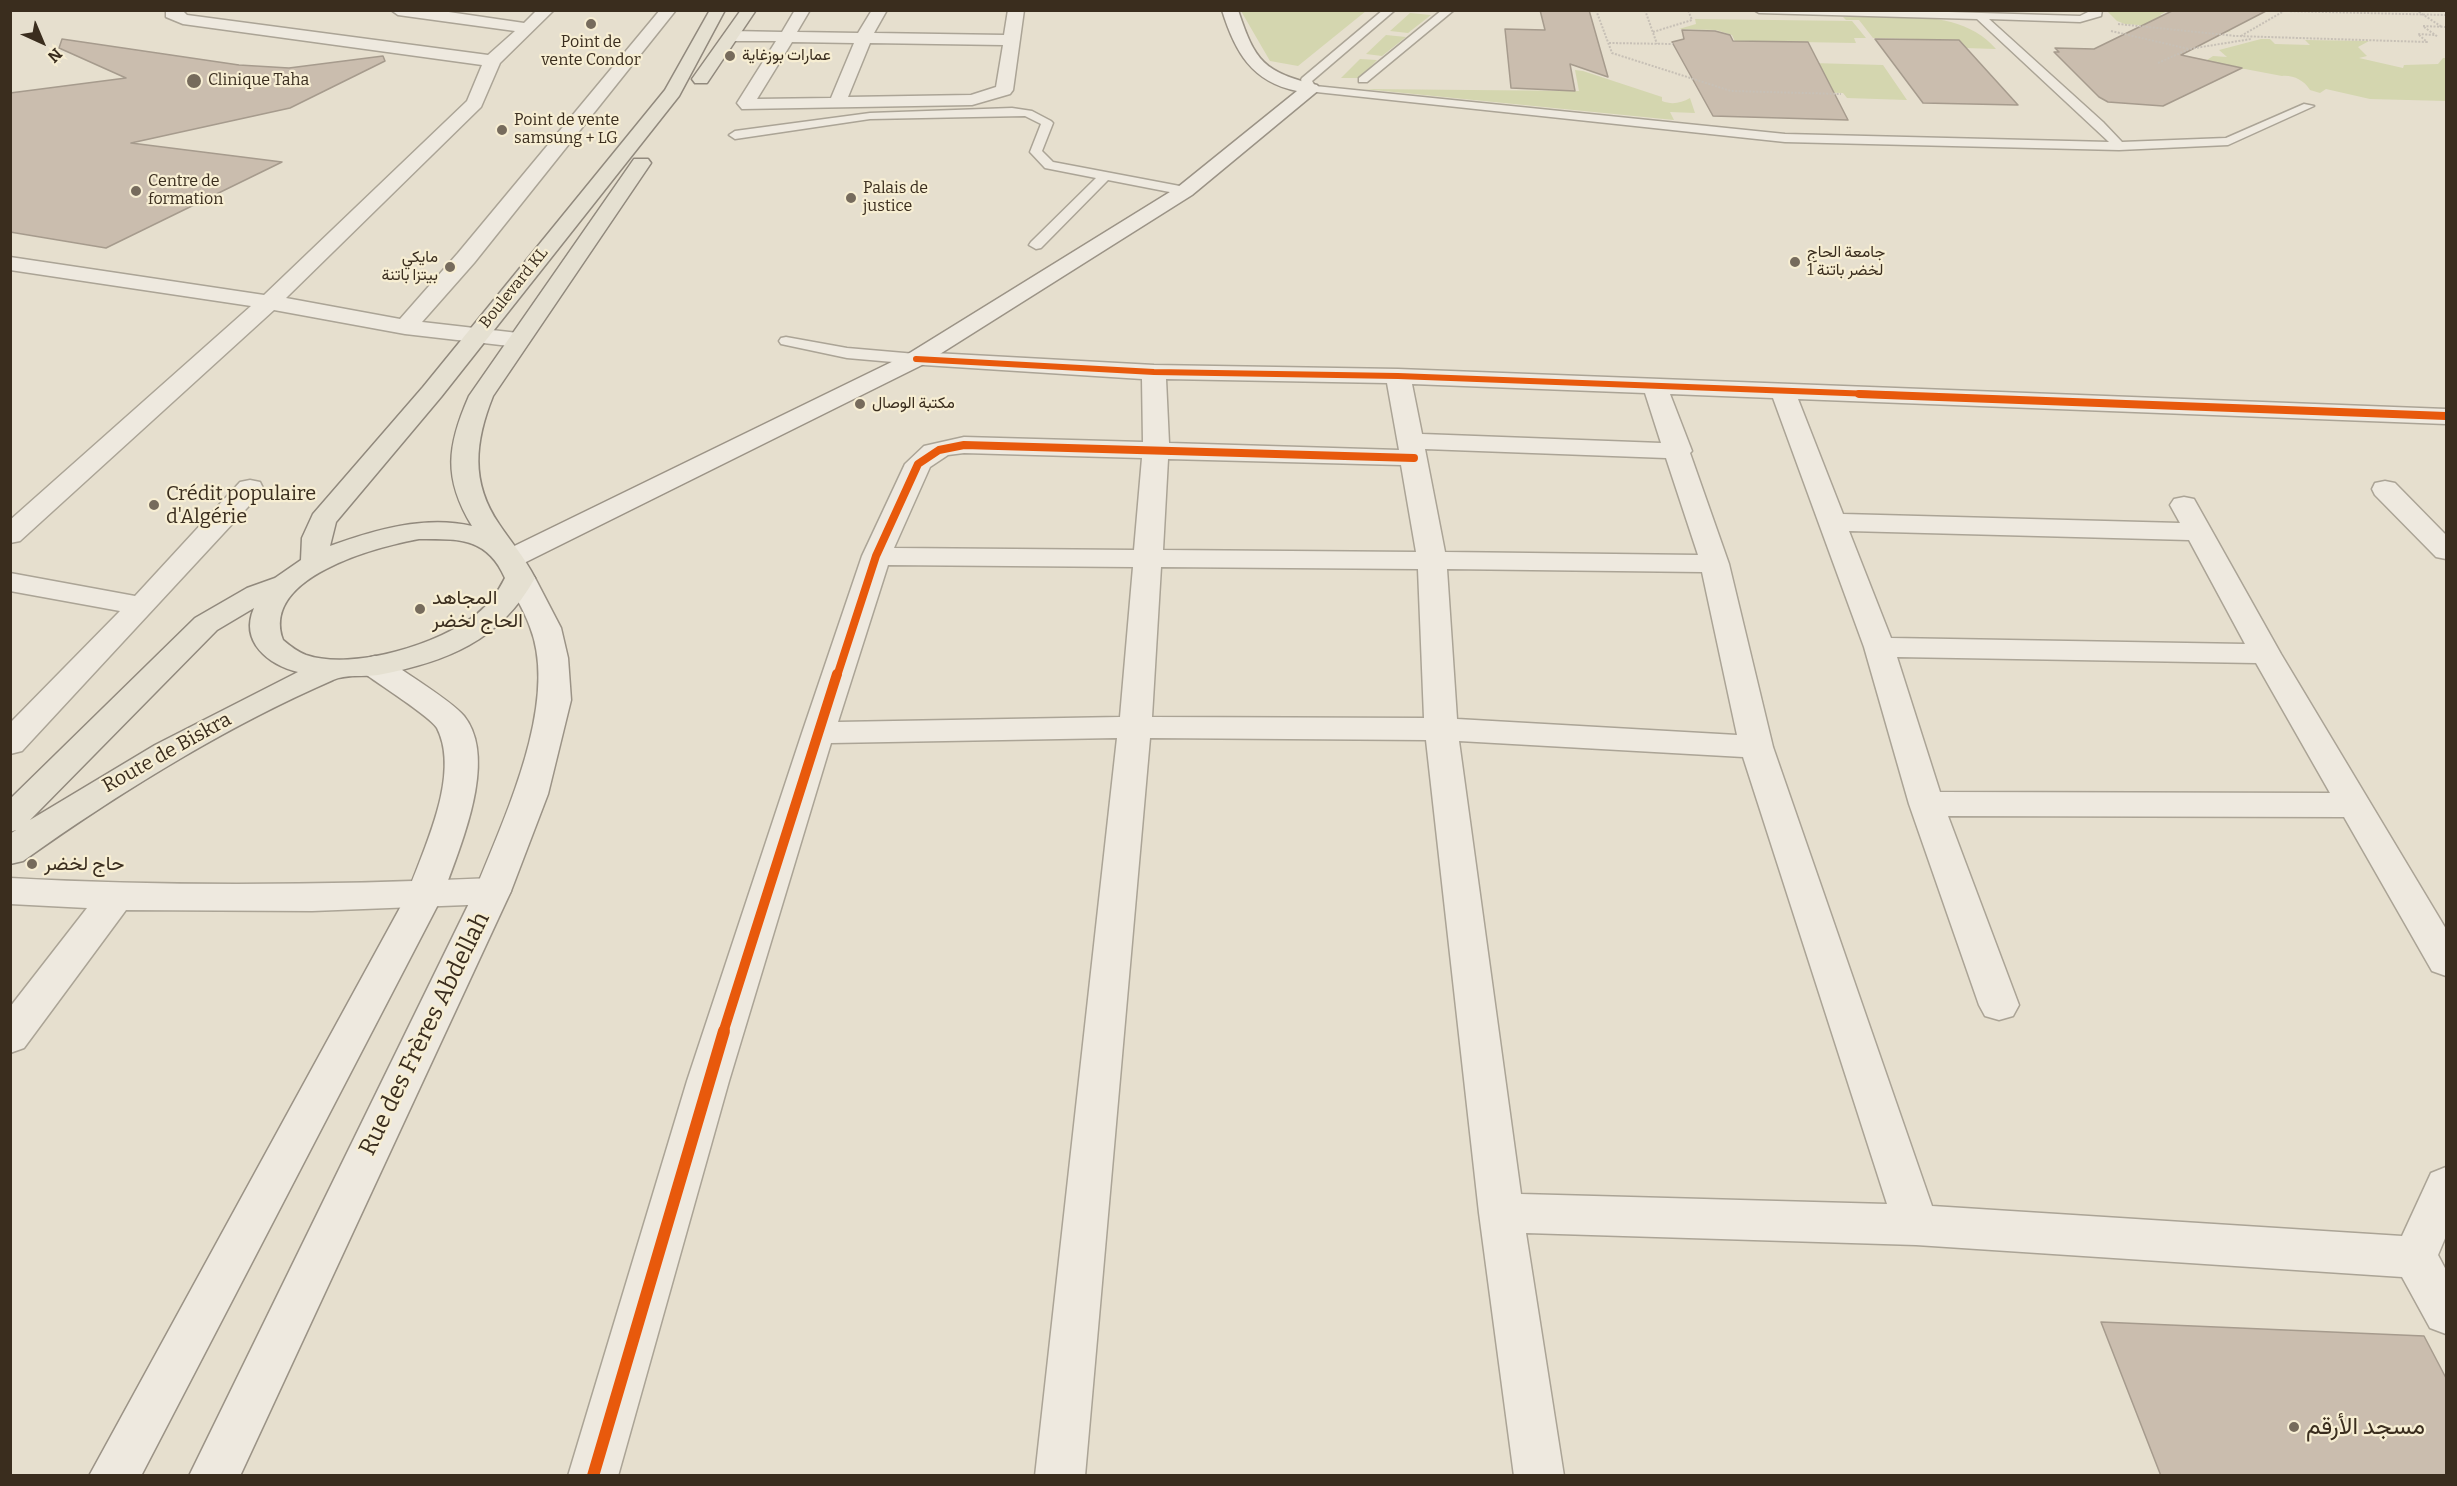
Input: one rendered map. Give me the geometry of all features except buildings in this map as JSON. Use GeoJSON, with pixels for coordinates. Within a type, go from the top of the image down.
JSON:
{"type":"FeatureCollection","features":[{"type":"Feature","properties":{"kind":"main road","name":"Boulevard KL"},"geometry":{"type":"LineString","coordinates":[[315,563],[316,538],[323,520],[432,392],[673,92],[718,10]]}},
{"type":"Feature","properties":{"kind":"main road","name":"Boulevard KL"},"geometry":{"type":"LineString","coordinates":[[511,561],[468,495],[462,462],[467,425],[481,396],[518,340],[749,10]]}},
{"type":"Feature","properties":{"kind":"main road"},"geometry":{"type":"LineString","coordinates":[[419,531],[453,531],[481,536],[511,561],[507,602],[485,623],[454,642],[416,657],[375,666],[332,668],[296,662],[273,648],[263,629],[268,606],[287,583],[315,563],[357,545],[383,537],[419,531]]}},
{"type":"Feature","properties":{"kind":"main road","name":"Route de Biskra"},"geometry":{"type":"LineString","coordinates":[[11,828],[206,624],[257,594],[287,583]]}},
{"type":"Feature","properties":{"kind":"main road","name":"Route de Biskra"},"geometry":{"type":"LineString","coordinates":[[11,828],[49,824],[191,737],[332,668]]}},
{"type":"Feature","properties":{"kind":"street"},"geometry":{"type":"LineString","coordinates":[[174,10],[172,14],[183,19],[492,61]]}},
{"type":"Feature","properties":{"kind":"street"},"geometry":{"type":"LineString","coordinates":[[398,10],[528,28]]}},
{"type":"Feature","properties":{"kind":"street"},"geometry":{"type":"LineString","coordinates":[[10,535],[269,302],[475,103],[492,61],[547,10]]}},
{"type":"Feature","properties":{"kind":"street"},"geometry":{"type":"LineString","coordinates":[[405,327],[466,258],[669,10]]}},
{"type":"Feature","properties":{"kind":"street"},"geometry":{"type":"LineString","coordinates":[[803,10],[746,104],[972,100],[996,94],[1004,90],[1016,10]]}},
{"type":"Feature","properties":{"kind":"street"},"geometry":{"type":"LineString","coordinates":[[837,104],[871,37],[880,10]]}},
{"type":"Feature","properties":{"kind":"street"},"geometry":{"type":"LineString","coordinates":[[1230,10],[1248,55],[1265,74],[1284,85],[1309,85]]}},
{"type":"Feature","properties":{"kind":"street"},"geometry":{"type":"LineString","coordinates":[[732,36],[871,37],[878,44],[918,46],[947,45],[958,39],[1010,40]]}},
{"type":"Feature","properties":{"kind":"street"},"geometry":{"type":"LineString","coordinates":[[511,561],[916,359],[1185,191],[1309,85]]}},
{"type":"Feature","properties":{"kind":"street"},"geometry":{"type":"LineString","coordinates":[[10,263],[269,302],[405,327],[474,337],[518,340]]}},
{"type":"Feature","properties":{"kind":"street"},"geometry":{"type":"LineString","coordinates":[[916,359],[1154,372],[1398,376],[2446,417]]}},
{"type":"Feature","properties":{"kind":"street"},"geometry":{"type":"LineString","coordinates":[[1060,1476],[1135,726],[1156,449],[1154,372]]}},
{"type":"Feature","properties":{"kind":"street"},"geometry":{"type":"LineString","coordinates":[[1398,376],[1432,559],[1442,729],[1501,1213],[1539,1476]]}},
{"type":"Feature","properties":{"kind":"street"},"geometry":{"type":"LineString","coordinates":[[1655,387],[1679,451],[1715,564],[1756,747],[1916,1226]]}},
{"type":"Feature","properties":{"kind":"street"},"geometry":{"type":"LineString","coordinates":[[1783,391],[1830,522],[1879,647],[1926,804],[1999,1005]]}},
{"type":"Feature","properties":{"kind":"street"},"geometry":{"type":"LineString","coordinates":[[593,1476],[708,1081],[818,733],[876,556],[918,464],[926,454],[941,448],[964,445],[1156,449],[1679,451]]}},
{"type":"Feature","properties":{"kind":"street"},"geometry":{"type":"LineString","coordinates":[[10,743],[142,606],[250,488]]}},
{"type":"Feature","properties":{"kind":"street"},"geometry":{"type":"LineString","coordinates":[[2385,489],[2446,551]]}},
{"type":"Feature","properties":{"kind":"street"},"geometry":{"type":"LineString","coordinates":[[1830,522],[2192,519],[2266,654],[2446,961]]}},
{"type":"Feature","properties":{"kind":"street"},"geometry":{"type":"LineString","coordinates":[[876,556],[1146,560],[1432,559],[1715,564]]}},
{"type":"Feature","properties":{"kind":"street","name":"Rue des Frères Abdellah"},"geometry":{"type":"LineString","coordinates":[[214,1476],[493,891],[531,794],[555,700],[553,658],[546,628],[511,561]]}},
{"type":"Feature","properties":{"kind":"street"},"geometry":{"type":"LineString","coordinates":[[10,582],[142,606]]}},
{"type":"Feature","properties":{"kind":"street"},"geometry":{"type":"LineString","coordinates":[[1879,647],[2266,654]]}},
{"type":"Feature","properties":{"kind":"street"},"geometry":{"type":"LineString","coordinates":[[114,1476],[425,895],[456,808],[462,755],[451,721],[375,666]]}},
{"type":"Feature","properties":{"kind":"street"},"geometry":{"type":"LineString","coordinates":[[818,733],[1135,726],[1442,729],[1756,747]]}},
{"type":"Feature","properties":{"kind":"street"},"geometry":{"type":"LineString","coordinates":[[1926,804],[2356,805]]}},
{"type":"Feature","properties":{"kind":"street"},"geometry":{"type":"LineString","coordinates":[[10,891],[115,898],[425,895],[493,891]]}},
{"type":"Feature","properties":{"kind":"street"},"geometry":{"type":"LineString","coordinates":[[10,1037],[115,898]]}},
{"type":"Feature","properties":{"kind":"street"},"geometry":{"type":"LineString","coordinates":[[2415,1257],[2446,1186]]}},
{"type":"Feature","properties":{"kind":"street"},"geometry":{"type":"LineString","coordinates":[[1501,1213],[1916,1226],[2415,1257]]}},
{"type":"Feature","properties":{"kind":"street"},"geometry":{"type":"LineString","coordinates":[[2415,1257],[2446,1313]]}},
{"type":"Feature","properties":{"kind":"lane"},"geometry":{"type":"LineString","coordinates":[[1309,85],[1390,10]]}},
{"type":"Feature","properties":{"kind":"lane"},"geometry":{"type":"LineString","coordinates":[[1363,80],[1449,10]]}},
{"type":"Feature","properties":{"kind":"lane"},"geometry":{"type":"LineString","coordinates":[[1759,10],[1979,16],[2089,15]]}},
{"type":"Feature","properties":{"kind":"lane"},"geometry":{"type":"LineString","coordinates":[[1979,16],[2099,124],[2119,146]]}},
{"type":"Feature","properties":{"kind":"lane"},"geometry":{"type":"LineString","coordinates":[[1309,85],[1378,80]]}},
{"type":"Feature","properties":{"kind":"lane"},"geometry":{"type":"LineString","coordinates":[[1309,85],[1785,138],[2119,146],[2228,141],[2308,106]]}},
{"type":"Feature","properties":{"kind":"lane"},"geometry":{"type":"LineString","coordinates":[[735,135],[870,116],[1012,111],[1028,113],[1047,123],[1036,152],[1041,160],[1049,165],[1185,191]]}},
{"type":"Feature","properties":{"kind":"lane"},"geometry":{"type":"LineString","coordinates":[[1036,245],[1104,177]]}},
{"type":"Feature","properties":{"kind":"lane"},"geometry":{"type":"LineString","coordinates":[[786,341],[847,353],[916,359]]}},
{"type":"Feature","properties":{"kind":"path"},"geometry":{"type":"LineString","coordinates":[[1596,10],[1612,53],[1731,91],[1841,94]]}},
{"type":"Feature","properties":{"kind":"path"},"geometry":{"type":"LineString","coordinates":[[1645,10],[1657,44]]}},
{"type":"Feature","properties":{"kind":"path"},"geometry":{"type":"LineString","coordinates":[[1653,32],[1692,20],[1688,10]]}},
{"type":"Feature","properties":{"kind":"path"},"geometry":{"type":"LineString","coordinates":[[2360,13],[2363,10]]}},
{"type":"Feature","properties":{"kind":"path"},"geometry":{"type":"LineString","coordinates":[[2416,10],[2442,27]]}},
{"type":"Feature","properties":{"kind":"path"},"geometry":{"type":"LineString","coordinates":[[2241,36],[2284,11],[2446,15]]}},
{"type":"Feature","properties":{"kind":"path"},"geometry":{"type":"LineString","coordinates":[[2089,15],[2132,27],[2241,36],[2427,42],[2418,34],[2435,35]]}},
{"type":"Feature","properties":{"kind":"path"},"geometry":{"type":"LineString","coordinates":[[2089,15],[2103,29],[2189,49]]}},
{"type":"Feature","properties":{"kind":"path"},"geometry":{"type":"LineString","coordinates":[[2438,37],[2423,26],[2446,27]]}},
{"type":"Feature","properties":{"kind":"path"},"geometry":{"type":"LineString","coordinates":[[2158,63],[2189,49],[2261,37]]}},
{"type":"Feature","properties":{"kind":"path"},"geometry":{"type":"LineString","coordinates":[[1610,43],[1674,44]]}},
{"type":"Feature","properties":{"kind":"green space"},"geometry":{"type":"Polygon","coordinates":[[[1241,11],[1366,11],[1298,66],[1270,61],[1241,11]]]}},
{"type":"Feature","properties":{"kind":"green space"},"geometry":{"type":"Polygon","coordinates":[[[2107,11],[2167,11],[2160,15],[2232,32],[2125,24],[2117,21],[2107,11]]]}},
{"type":"Feature","properties":{"kind":"green space"},"geometry":{"type":"Polygon","coordinates":[[[1410,13],[1431,15],[1408,33],[1390,31],[1410,13]]]}},
{"type":"Feature","properties":{"kind":"green space"},"geometry":{"type":"Polygon","coordinates":[[[1904,16],[1945,21],[1964,26],[1981,36],[1996,49],[1965,48],[1959,40],[1873,38],[1859,20],[1846,20],[1843,17],[1904,16]]]}},
{"type":"Feature","properties":{"kind":"green space"},"geometry":{"type":"Polygon","coordinates":[[[1695,19],[1852,21],[1866,38],[1854,38],[1856,43],[1743,41],[1737,46],[1732,35],[1716,30],[1679,29],[1696,24],[1695,19]]]}},
{"type":"Feature","properties":{"kind":"green space"},"geometry":{"type":"Polygon","coordinates":[[[1386,35],[1406,37],[1382,56],[1366,54],[1386,35]]]}},
{"type":"Feature","properties":{"kind":"green space"},"geometry":{"type":"Polygon","coordinates":[[[2261,39],[2270,39],[2275,44],[2310,45],[2305,40],[2369,41],[2358,47],[2367,56],[2359,58],[2403,68],[2404,65],[2438,64],[2446,58],[2446,101],[2370,99],[2326,89],[2320,93],[2310,90],[2301,81],[2290,76],[2245,69],[2170,66],[2187,56],[2207,60],[2213,56],[2227,57],[2219,50],[2261,39]]]}},
{"type":"Feature","properties":{"kind":"green space"},"geometry":{"type":"Polygon","coordinates":[[[1360,59],[1377,60],[1360,78],[1341,78],[1360,59]]]}},
{"type":"Feature","properties":{"kind":"green space"},"geometry":{"type":"Polygon","coordinates":[[[1742,61],[1883,65],[1907,100],[1847,98],[1843,93],[1756,91],[1742,61]]]}},
{"type":"Feature","properties":{"kind":"green space"},"geometry":{"type":"Polygon","coordinates":[[[1575,70],[1662,97],[1662,101],[1669,103],[1690,98],[1695,113],[1670,112],[1674,120],[1364,89],[1579,91],[1575,70]]]}},
{"type":"Feature","properties":{"kind":"cycle path"},"geometry":{"type":"LineString","coordinates":[[916,359],[1154,372],[1398,376],[2446,416]]}},
{"type":"Feature","properties":{"kind":"cycle path"},"geometry":{"type":"LineString","coordinates":[[593,1476],[708,1081],[818,733],[876,556],[918,464],[928,455],[939,450],[964,445],[1414,458]]}},
{"type":"Feature","properties":{"kind":"place","name":"Point de vente Condor"},"geometry":{"type":"Point","coordinates":[591,24]}},
{"type":"Feature","properties":{"kind":"place","name":"عمارات بوزغاية"},"geometry":{"type":"Point","coordinates":[730,56]}},
{"type":"Feature","properties":{"kind":"place","name":"Clinique Taha"},"geometry":{"type":"Point","coordinates":[194,81]}},
{"type":"Feature","properties":{"kind":"place","name":"Point de vente samsung + LG"},"geometry":{"type":"Point","coordinates":[502,130]}},
{"type":"Feature","properties":{"kind":"place","name":"Centre de formation"},"geometry":{"type":"Point","coordinates":[136,191]}},
{"type":"Feature","properties":{"kind":"place","name":"Palais de justice"},"geometry":{"type":"Point","coordinates":[851,198]}},
{"type":"Feature","properties":{"kind":"place","name":"جامعة الحاج لخضر باتنة 1"},"geometry":{"type":"Point","coordinates":[1795,262]}},
{"type":"Feature","properties":{"kind":"place","name":"مايكي بيتزا باتنة"},"geometry":{"type":"Point","coordinates":[450,267]}},
{"type":"Feature","properties":{"kind":"place","name":"مكتبة الوصال"},"geometry":{"type":"Point","coordinates":[860,404]}},
{"type":"Feature","properties":{"kind":"place","name":"Crédit populaire d'Algérie"},"geometry":{"type":"Point","coordinates":[154,505]}},
{"type":"Feature","properties":{"kind":"place","name":"المجاهد الحاج لخضر"},"geometry":{"type":"Point","coordinates":[420,609]}},
{"type":"Feature","properties":{"kind":"place","name":"حاج لخضر"},"geometry":{"type":"Point","coordinates":[32,864]}},
{"type":"Feature","properties":{"kind":"place","name":"مسجد الأرقم"},"geometry":{"type":"Point","coordinates":[2294,1427]}}]}
